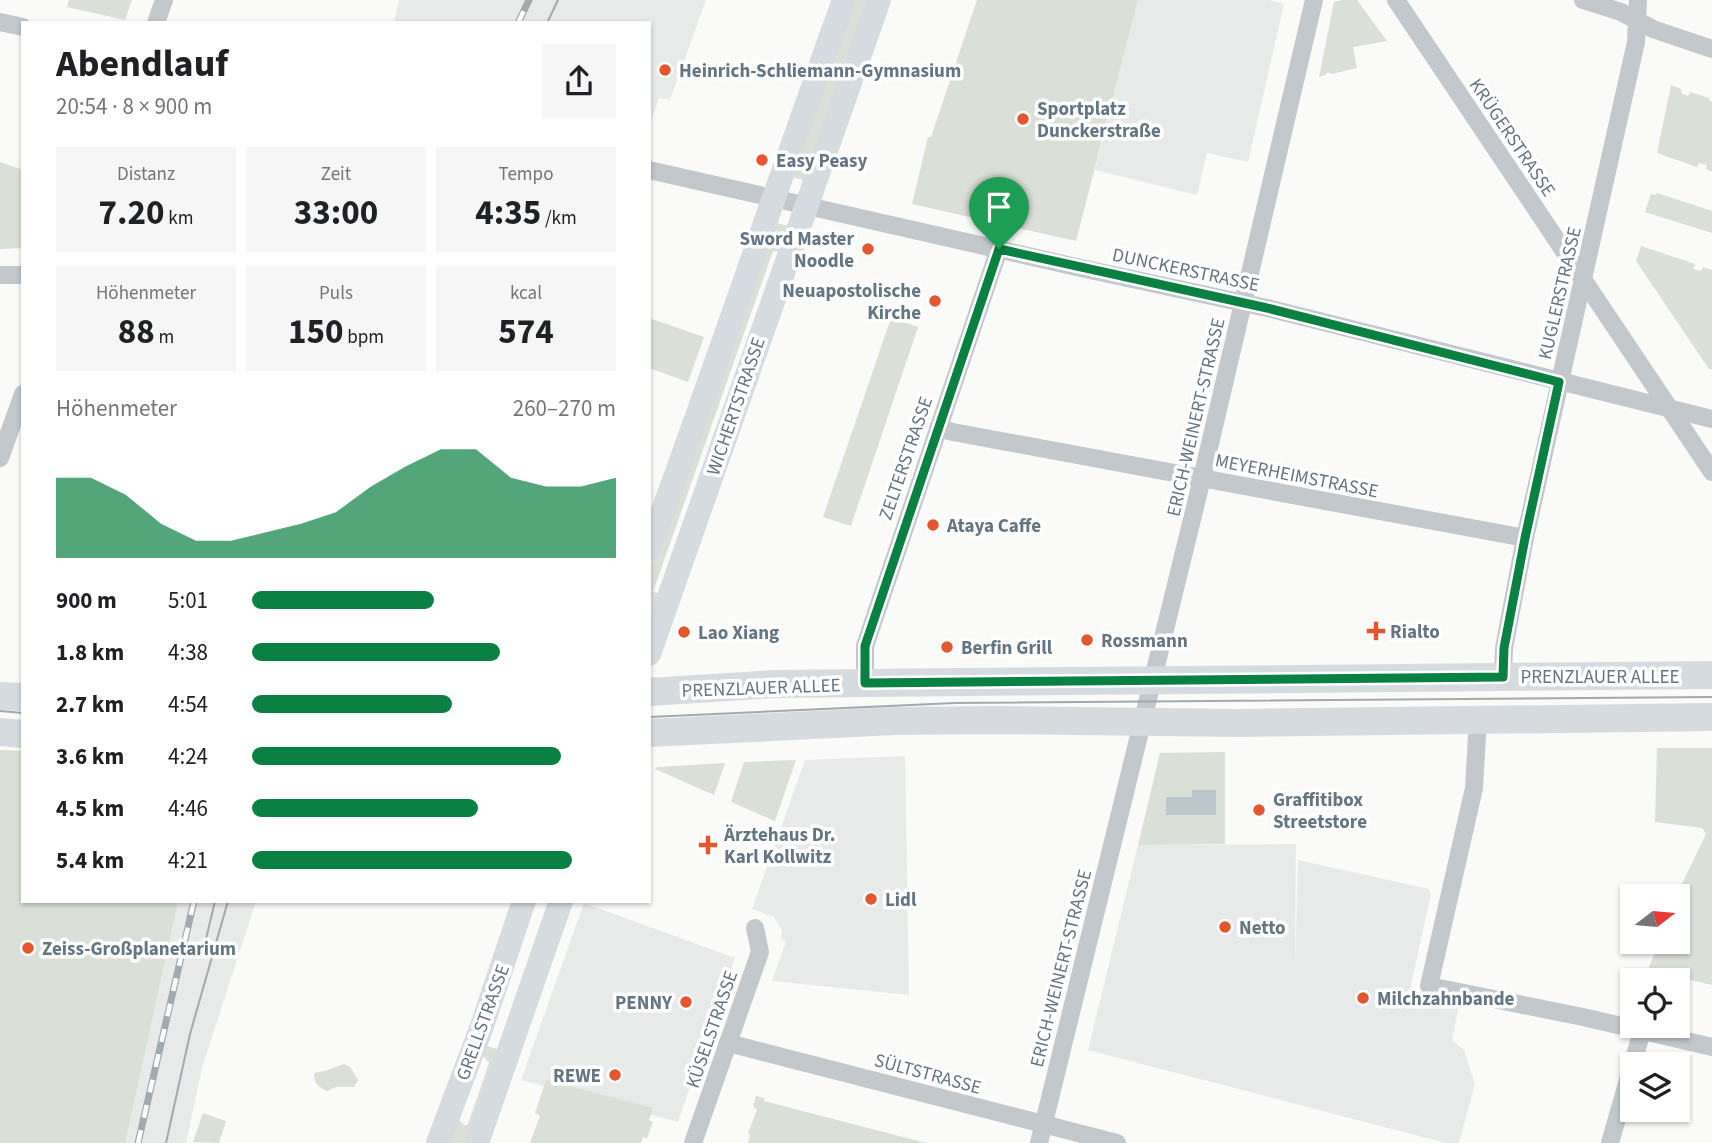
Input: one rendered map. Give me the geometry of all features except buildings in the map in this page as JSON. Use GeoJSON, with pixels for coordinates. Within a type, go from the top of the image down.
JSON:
{"type":"FeatureCollection","features":[{"type":"Feature","properties":{"kind":"main road","name":"PRENZLAUER ALLEE"},"geometry":{"type":"LineString","coordinates":[[651,692],[775,684],[1712,675]]}},
{"type":"Feature","properties":{"kind":"main road"},"geometry":{"type":"LineString","coordinates":[[0,696],[21,697]]}},
{"type":"Feature","properties":{"kind":"main road","name":"PRENZLAUER ALLEE"},"geometry":{"type":"LineString","coordinates":[[651,733],[907,721],[1239,723],[1478,718],[1712,718]]}},
{"type":"Feature","properties":{"kind":"main road"},"geometry":{"type":"LineString","coordinates":[[0,732],[21,734]]}},
{"type":"Feature","properties":{"kind":"street"},"geometry":{"type":"LineString","coordinates":[[157,21],[164,0]]}},
{"type":"Feature","properties":{"kind":"street","name":"WICHERTSTRASSE"},"geometry":{"type":"LineString","coordinates":[[651,544],[712,379],[772,198],[844,0]]}},
{"type":"Feature","properties":{"kind":"street","name":"WICHERTSTRASSE"},"geometry":{"type":"LineString","coordinates":[[651,648],[878,0]]}},
{"type":"Feature","properties":{"kind":"street","name":"ERICH-WEINERT-STRASSE"},"geometry":{"type":"LineString","coordinates":[[1039,1143],[1202,479],[1314,0]]}},
{"type":"Feature","properties":{"kind":"street","name":"KRÜGERSTRASSE"},"geometry":{"type":"LineString","coordinates":[[1396,0],[1712,472]]}},
{"type":"Feature","properties":{"kind":"street"},"geometry":{"type":"LineString","coordinates":[[1583,0],[1621,12],[1653,29],[1712,48]]}},
{"type":"Feature","properties":{"kind":"street","name":"KUGLERSTRASSE"},"geometry":{"type":"LineString","coordinates":[[1503,677],[1504,648],[1525,538],[1636,42],[1638,0]]}},
{"type":"Feature","properties":{"kind":"street"},"geometry":{"type":"LineString","coordinates":[[0,22],[21,27]]}},
{"type":"Feature","properties":{"kind":"street","name":"DUNCKERSTRASSE"},"geometry":{"type":"LineString","coordinates":[[651,170],[1244,303],[1712,419]]}},
{"type":"Feature","properties":{"kind":"street","name":"ZELTERSTRASSE"},"geometry":{"type":"LineString","coordinates":[[865,683],[865,646],[999,249]]}},
{"type":"Feature","properties":{"kind":"street"},"geometry":{"type":"LineString","coordinates":[[0,275],[21,275]]}},
{"type":"Feature","properties":{"kind":"street"},"geometry":{"type":"LineString","coordinates":[[0,458],[21,400]]}},
{"type":"Feature","properties":{"kind":"street","name":"MEYERHEIMSTRASSE"},"geometry":{"type":"LineString","coordinates":[[938,428],[1525,538]]}},
{"type":"Feature","properties":{"kind":"street"},"geometry":{"type":"LineString","coordinates":[[1478,718],[1474,788],[1429,986],[1620,1026]]}},
{"type":"Feature","properties":{"kind":"street","name":"GRELLSTRASSE"},"geometry":{"type":"LineString","coordinates":[[438,1143],[482,1026],[523,903]]}},
{"type":"Feature","properties":{"kind":"street","name":"GRELLSTRASSE"},"geometry":{"type":"LineString","coordinates":[[477,1143],[560,903]]}},
{"type":"Feature","properties":{"kind":"street","name":"KÜSELSTRASSE"},"geometry":{"type":"LineString","coordinates":[[693,1143],[760,952],[755,928]]}},
{"type":"Feature","properties":{"kind":"street"},"geometry":{"type":"LineString","coordinates":[[1610,1143],[1640,1038]]}},
{"type":"Feature","properties":{"kind":"street"},"geometry":{"type":"LineString","coordinates":[[1675,1038],[1712,1046]]}},
{"type":"Feature","properties":{"kind":"street","name":"SÜLTSTRASSE"},"geometry":{"type":"LineString","coordinates":[[728,1043],[1117,1143]]}},
{"type":"Feature","properties":{"kind":"shaded area"},"geometry":{"type":"Polygon","coordinates":[[[69,0],[132,0],[125,20],[67,7],[69,0]]]}},
{"type":"Feature","properties":{"kind":"shaded area"},"geometry":{"type":"Polygon","coordinates":[[[399,0],[706,0],[670,100],[659,98],[651,120],[651,21],[394,21],[399,0]]]}},
{"type":"Feature","properties":{"kind":"shaded area"},"geometry":{"type":"Polygon","coordinates":[[[849,0],[872,0],[808,181],[787,176],[849,0]]]}},
{"type":"Feature","properties":{"kind":"shaded area","name":"Sportplatz Dunckerstraße"},"geometry":{"type":"Polygon","coordinates":[[[977,0],[1138,0],[1076,241],[912,204],[928,137],[931,137],[977,0]]]}},
{"type":"Feature","properties":{"kind":"shaded area"},"geometry":{"type":"Polygon","coordinates":[[[1138,0],[1268,0],[1284,4],[1248,162],[1207,153],[1197,195],[1095,170],[1138,0]]]}},
{"type":"Feature","properties":{"kind":"shaded area"},"geometry":{"type":"Polygon","coordinates":[[[1357,0],[1387,41],[1353,47],[1357,68],[1332,74],[1328,72],[1319,77],[1334,2],[1357,0]]]}},
{"type":"Feature","properties":{"kind":"shaded area"},"geometry":{"type":"Polygon","coordinates":[[[1671,85],[1688,96],[1690,92],[1709,98],[1712,102],[1712,172],[1706,169],[1707,165],[1699,163],[1697,167],[1657,153],[1671,85]]]}},
{"type":"Feature","properties":{"kind":"shaded area"},"geometry":{"type":"Polygon","coordinates":[[[0,162],[21,169],[21,248],[0,249],[0,162]]]}},
{"type":"Feature","properties":{"kind":"shaded area"},"geometry":{"type":"Polygon","coordinates":[[[1657,193],[1712,211],[1712,233],[1645,212],[1651,194],[1657,193]]]}},
{"type":"Feature","properties":{"kind":"shaded area"},"geometry":{"type":"Polygon","coordinates":[[[773,222],[792,227],[651,628],[651,563],[773,222]],[[773,251],[653,592],[658,593],[779,252],[773,251]]]}},
{"type":"Feature","properties":{"kind":"shaded area"},"geometry":{"type":"Polygon","coordinates":[[[1641,246],[1695,264],[1693,269],[1701,271],[1703,267],[1712,270],[1712,370],[1636,261],[1641,246]]]}},
{"type":"Feature","properties":{"kind":"shaded area"},"geometry":{"type":"Polygon","coordinates":[[[891,318],[918,327],[851,526],[823,517],[891,318]]]}},
{"type":"Feature","properties":{"kind":"shaded area"},"geometry":{"type":"Polygon","coordinates":[[[651,319],[704,337],[688,382],[651,369],[651,319]]]}},
{"type":"Feature","properties":{"kind":"shaded area"},"geometry":{"type":"Polygon","coordinates":[[[1657,748],[1712,748],[1712,985],[1690,980],[1690,968],[1649,968],[1654,954],[1690,954],[1690,884],[1682,884],[1706,834],[1702,828],[1655,822],[1657,748]]]}},
{"type":"Feature","properties":{"kind":"shaded area"},"geometry":{"type":"Polygon","coordinates":[[[0,750],[21,751],[21,903],[178,903],[125,1143],[0,1143],[0,750]]]}},
{"type":"Feature","properties":{"kind":"shaded area"},"geometry":{"type":"Polygon","coordinates":[[[1225,752],[1225,844],[1138,845],[1160,753],[1225,752]]]}},
{"type":"Feature","properties":{"kind":"shaded area"},"geometry":{"type":"Polygon","coordinates":[[[905,756],[909,995],[772,981],[786,941],[781,939],[782,930],[774,917],[752,909],[805,760],[905,756]]]}},
{"type":"Feature","properties":{"kind":"shaded area"},"geometry":{"type":"Polygon","coordinates":[[[796,760],[775,821],[731,802],[744,762],[796,760]]]}},
{"type":"Feature","properties":{"kind":"shaded area"},"geometry":{"type":"Polygon","coordinates":[[[725,763],[714,795],[655,769],[657,767],[725,763]]]}},
{"type":"Feature","properties":{"kind":"shaded area"},"geometry":{"type":"Polygon","coordinates":[[[1192,790],[1216,790],[1216,815],[1166,815],[1166,797],[1192,797],[1192,790]]]}},
{"type":"Feature","properties":{"kind":"shaded area"},"geometry":{"type":"Polygon","coordinates":[[[1296,844],[1295,965],[1298,860],[1429,889],[1431,894],[1409,993],[1459,1005],[1452,1040],[1464,1050],[1475,1084],[1459,1143],[1446,1143],[1088,1050],[1138,845],[1296,844]]]}},
{"type":"Feature","properties":{"kind":"shaded area"},"geometry":{"type":"Polygon","coordinates":[[[161,903],[255,903],[202,1068],[186,1143],[106,1143],[161,903]]]}},
{"type":"Feature","properties":{"kind":"shaded area"},"geometry":{"type":"Polygon","coordinates":[[[584,903],[735,958],[678,1122],[521,1080],[584,903]]]}},
{"type":"Feature","properties":{"kind":"shaded area"},"geometry":{"type":"Polygon","coordinates":[[[484,1045],[500,1050],[467,1143],[448,1143],[457,1118],[465,1126],[468,1124],[489,1063],[481,1054],[484,1045]]]}},
{"type":"Feature","properties":{"kind":"shaded area"},"geometry":{"type":"Polygon","coordinates":[[[344,1064],[350,1067],[358,1080],[354,1087],[336,1087],[327,1091],[317,1084],[314,1073],[344,1064]]]}},
{"type":"Feature","properties":{"kind":"shaded area"},"geometry":{"type":"Polygon","coordinates":[[[546,1080],[653,1108],[649,1120],[653,1122],[647,1138],[643,1137],[641,1143],[530,1143],[540,1116],[535,1113],[546,1080]]]}},
{"type":"Feature","properties":{"kind":"shaded area"},"geometry":{"type":"Polygon","coordinates":[[[756,1096],[764,1098],[764,1101],[926,1143],[748,1143],[748,1133],[757,1110],[753,1106],[756,1096]]]}},
{"type":"Feature","properties":{"kind":"shaded area"},"geometry":{"type":"Polygon","coordinates":[[[203,1113],[226,1121],[219,1143],[193,1142],[203,1113]]]}},
{"type":"Feature","properties":{"kind":"tram line"},"geometry":{"type":"LineString","coordinates":[[548,21],[558,0]]}},
{"type":"Feature","properties":{"kind":"tram line"},"geometry":{"type":"LineString","coordinates":[[651,717],[955,703],[1712,697]]}},
{"type":"Feature","properties":{"kind":"tram line"},"geometry":{"type":"LineString","coordinates":[[0,711],[21,713]]}},
{"type":"Feature","properties":{"kind":"tram line"},"geometry":{"type":"LineString","coordinates":[[202,956],[215,903]]}},
{"type":"Feature","properties":{"kind":"tram line"},"geometry":{"type":"LineString","coordinates":[[166,1143],[190,1034],[227,903]]}},
{"type":"Feature","properties":{"kind":"railway"},"geometry":{"type":"LineString","coordinates":[[519,21],[529,0]]}},
{"type":"Feature","properties":{"kind":"railway"},"geometry":{"type":"LineString","coordinates":[[138,1143],[194,903]]}},
{"type":"Feature","properties":{"kind":"place","name":"Heinrich-Schliemann-Gymnasium"},"geometry":{"type":"Point","coordinates":[665,70]}},
{"type":"Feature","properties":{"kind":"place","name":"Sportplatz Dunckerstraße"},"geometry":{"type":"Point","coordinates":[1023,119]}},
{"type":"Feature","properties":{"kind":"place","name":"Easy Peasy"},"geometry":{"type":"Point","coordinates":[762,160]}},
{"type":"Feature","properties":{"kind":"place","name":"Sword Master Noodle"},"geometry":{"type":"Point","coordinates":[868,249]}},
{"type":"Feature","properties":{"kind":"place","name":"Neuapostolische Kirche"},"geometry":{"type":"Point","coordinates":[935,301]}},
{"type":"Feature","properties":{"kind":"place","name":"Ataya Caffe"},"geometry":{"type":"Point","coordinates":[933,525]}},
{"type":"Feature","properties":{"kind":"place","name":"Rialto"},"geometry":{"type":"Point","coordinates":[1376,631]}},
{"type":"Feature","properties":{"kind":"place","name":"Lao Xiang"},"geometry":{"type":"Point","coordinates":[684,632]}},
{"type":"Feature","properties":{"kind":"place","name":"Rossmann"},"geometry":{"type":"Point","coordinates":[1087,640]}},
{"type":"Feature","properties":{"kind":"place","name":"Berfin Grill"},"geometry":{"type":"Point","coordinates":[947,647]}},
{"type":"Feature","properties":{"kind":"place","name":"Graffitibox Streetstore"},"geometry":{"type":"Point","coordinates":[1259,810]}},
{"type":"Feature","properties":{"kind":"place","name":"Ärztehaus Dr. Karl Kollwitz"},"geometry":{"type":"Point","coordinates":[708,845]}},
{"type":"Feature","properties":{"kind":"place","name":"Lidl"},"geometry":{"type":"Point","coordinates":[871,899]}},
{"type":"Feature","properties":{"kind":"place","name":"Netto"},"geometry":{"type":"Point","coordinates":[1225,927]}},
{"type":"Feature","properties":{"kind":"place","name":"Zeiss-Großplanetarium"},"geometry":{"type":"Point","coordinates":[28,948]}},
{"type":"Feature","properties":{"kind":"place","name":"Milchzahnbande"},"geometry":{"type":"Point","coordinates":[1363,998]}},
{"type":"Feature","properties":{"kind":"place","name":"PENNY"},"geometry":{"type":"Point","coordinates":[686,1002]}},
{"type":"Feature","properties":{"kind":"place","name":"REWE"},"geometry":{"type":"Point","coordinates":[615,1075]}},
{"type":"Feature","properties":{"kind":"route"},"geometry":{"type":"LineString","coordinates":[[999,249],[1267,308],[1559,382],[1504,648],[1503,677],[865,683],[865,646],[999,249]]}}]}
